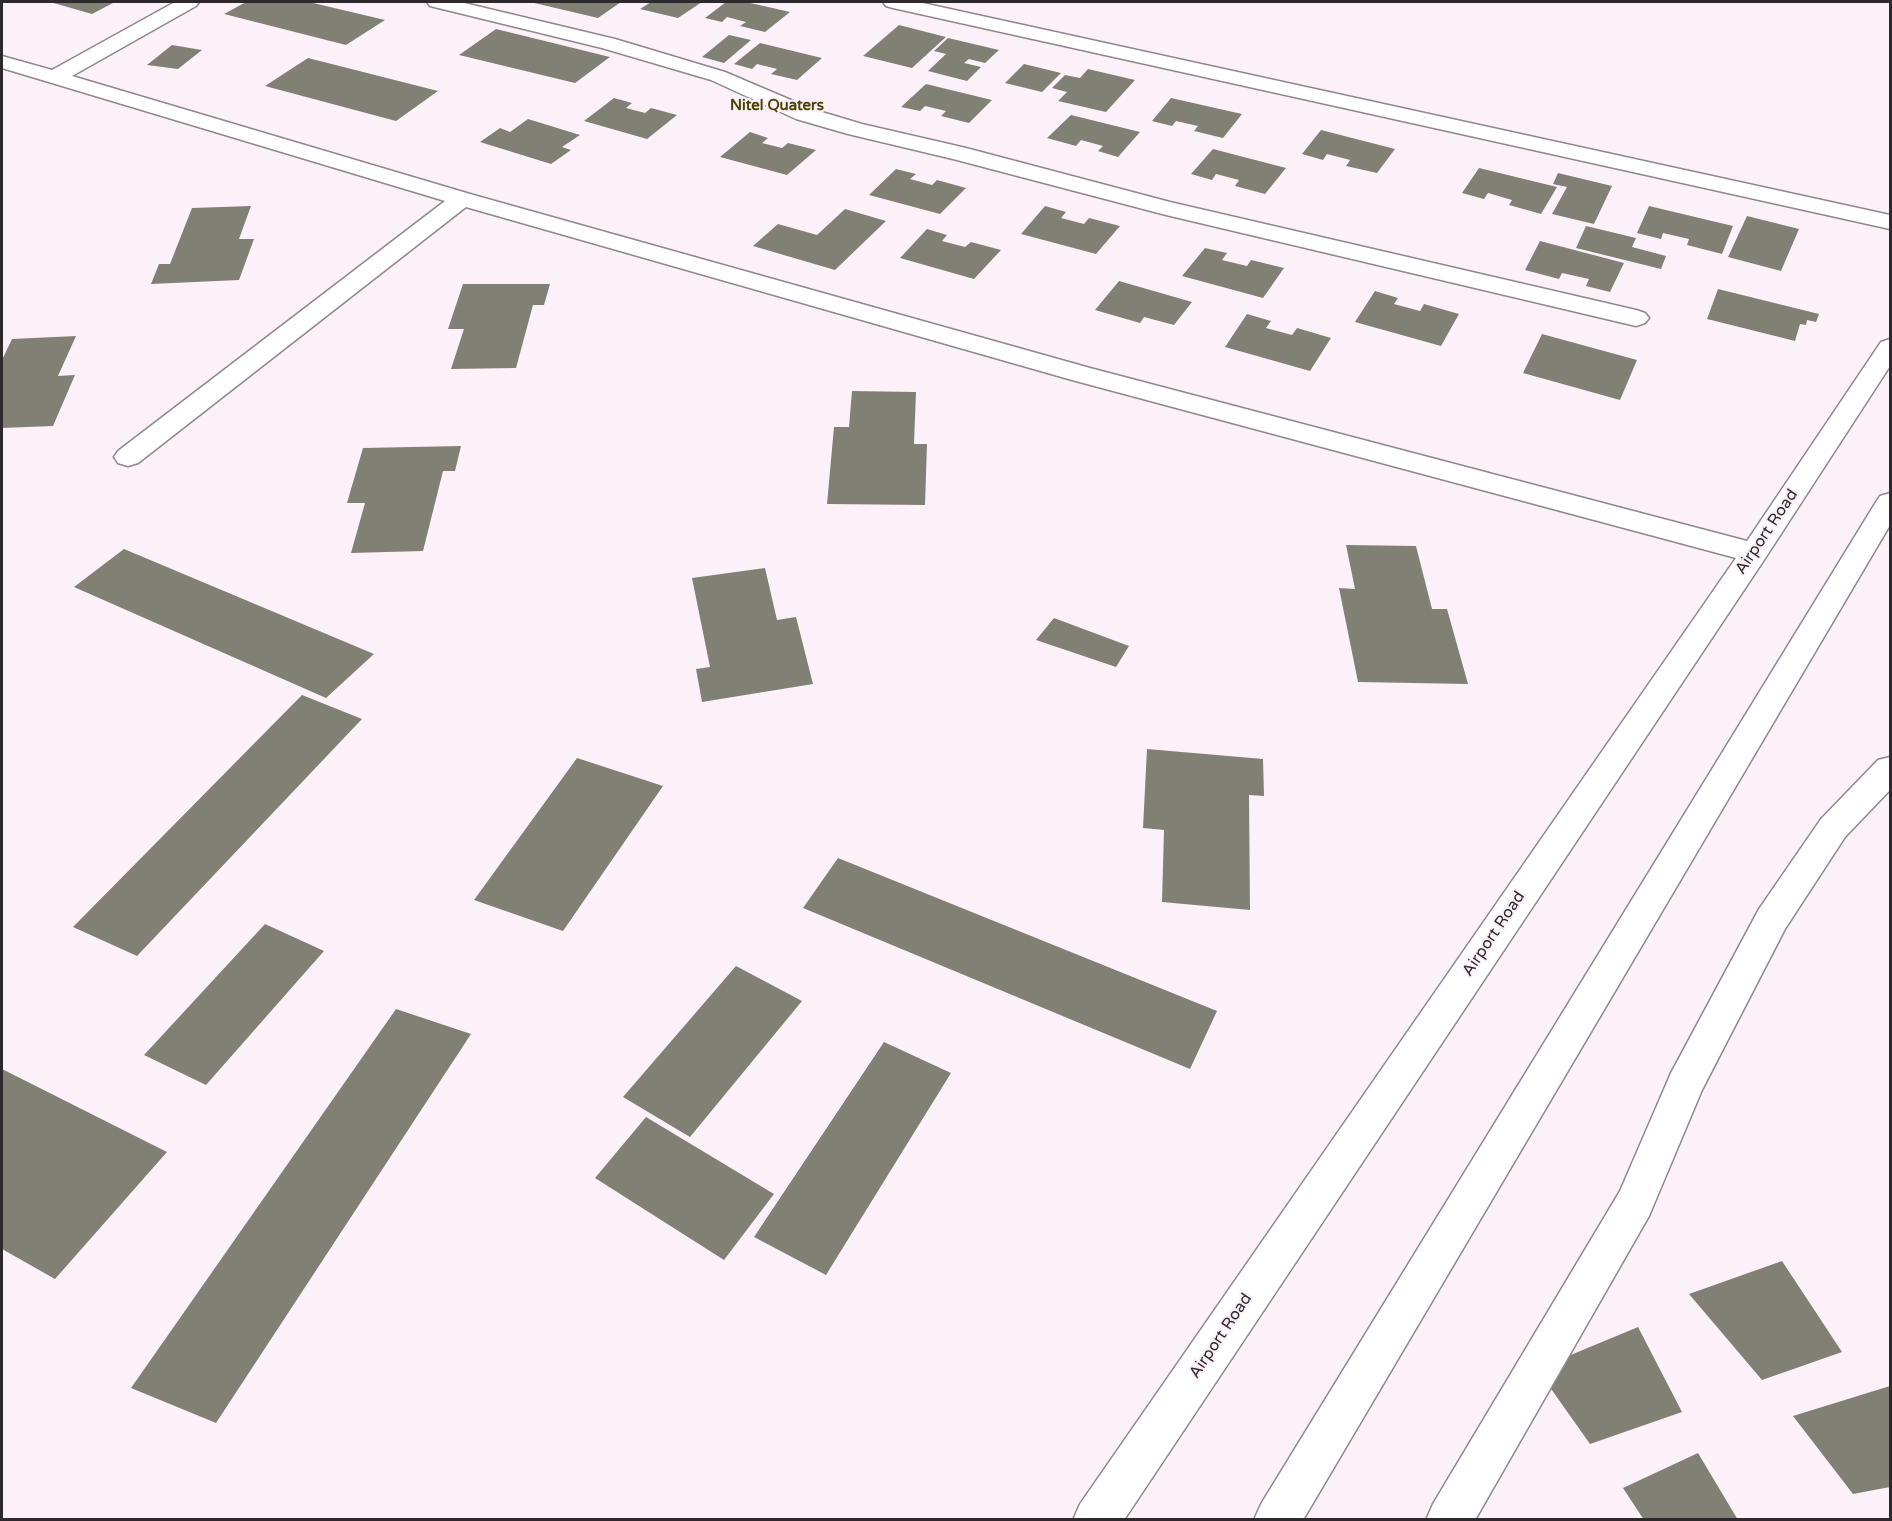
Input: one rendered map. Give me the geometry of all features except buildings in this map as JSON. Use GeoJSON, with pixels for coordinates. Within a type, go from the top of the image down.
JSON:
{"type":"FeatureCollection","features":[{"type":"Feature","properties":{"kind":"street"},"geometry":{"type":"LineString","coordinates":[[54,78],[189,2]]}},
{"type":"Feature","properties":{"kind":"street"},"geometry":{"type":"LineString","coordinates":[[437,2],[608,44],[718,76],[804,114],[856,129],[958,153],[1166,208],[1636,318]]}},
{"type":"Feature","properties":{"kind":"street"},"geometry":{"type":"LineString","coordinates":[[893,2],[1890,222]]}},
{"type":"Feature","properties":{"kind":"street"},"geometry":{"type":"LineString","coordinates":[[2,62],[462,199],[1080,374],[1754,553]]}},
{"type":"Feature","properties":{"kind":"street"},"geometry":{"type":"LineString","coordinates":[[128,457],[462,199]]}},
{"type":"Feature","properties":{"kind":"street","name":"Airport Road"},"geometry":{"type":"LineString","coordinates":[[1096,1520],[1754,553],[1890,347]]}},
{"type":"Feature","properties":{"kind":"street"},"geometry":{"type":"LineString","coordinates":[[1277,1520],[1879,547],[1890,502]]}},
{"type":"Feature","properties":{"kind":"street"},"geometry":{"type":"LineString","coordinates":[[1449,1520],[1635,1203],[1684,1085],[1772,919],[1833,828],[1890,769]]}},
{"type":"Feature","properties":{"kind":"district","name":"Nitel Quaters"},"geometry":{"type":"Point","coordinates":[777,106]}}]}
